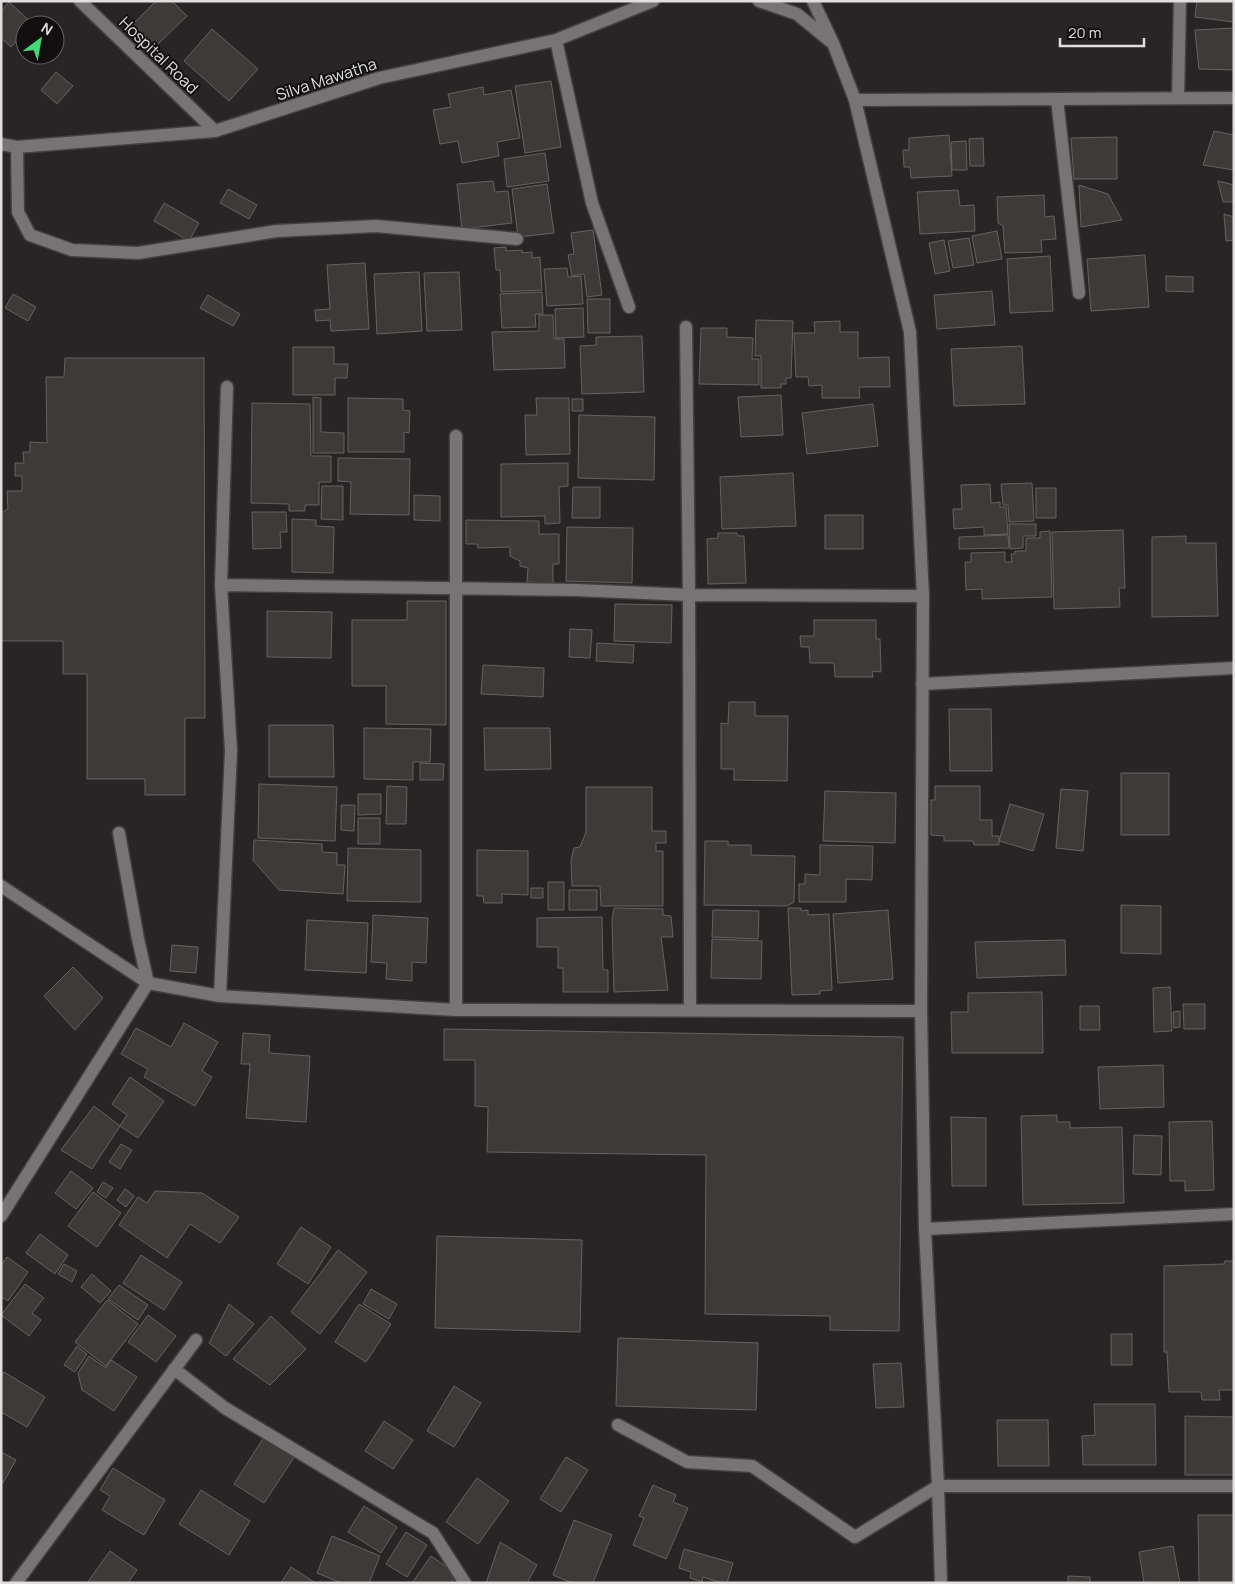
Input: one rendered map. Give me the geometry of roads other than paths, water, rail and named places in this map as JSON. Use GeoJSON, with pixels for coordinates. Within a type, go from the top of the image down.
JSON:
{"type":"FeatureCollection","features":[{"type":"Feature","properties":{"kind":"street","name":"Hospital Road"},"geometry":{"type":"LineString","coordinates":[[80,1],[215,132]]}},
{"type":"Feature","properties":{"kind":"street","name":"Silva Mawatha"},"geometry":{"type":"LineString","coordinates":[[1,144],[17,147],[215,132],[379,78],[556,40],[653,1]]}},
{"type":"Feature","properties":{"kind":"street"},"geometry":{"type":"LineString","coordinates":[[759,1],[798,14],[833,44]]}},
{"type":"Feature","properties":{"kind":"street"},"geometry":{"type":"LineString","coordinates":[[812,1],[833,44],[855,100],[910,332],[923,596],[921,1011],[925,1229],[941,1583]]}},
{"type":"Feature","properties":{"kind":"street"},"geometry":{"type":"LineString","coordinates":[[1178,98],[1180,1]]}},
{"type":"Feature","properties":{"kind":"street"},"geometry":{"type":"LineString","coordinates":[[556,40],[592,203],[629,307]]}},
{"type":"Feature","properties":{"kind":"street"},"geometry":{"type":"LineString","coordinates":[[855,100],[1234,98]]}},
{"type":"Feature","properties":{"kind":"street"},"geometry":{"type":"LineString","coordinates":[[1057,99],[1079,294]]}},
{"type":"Feature","properties":{"kind":"street"},"geometry":{"type":"LineString","coordinates":[[17,147],[18,212],[30,235],[72,250],[138,253],[277,231],[376,226],[517,239]]}},
{"type":"Feature","properties":{"kind":"street"},"geometry":{"type":"LineString","coordinates":[[686,327],[690,1010]]}},
{"type":"Feature","properties":{"kind":"street"},"geometry":{"type":"LineString","coordinates":[[220,996],[231,751],[221,585],[227,387]]}},
{"type":"Feature","properties":{"kind":"street"},"geometry":{"type":"LineString","coordinates":[[456,436],[456,1010]]}},
{"type":"Feature","properties":{"kind":"street"},"geometry":{"type":"LineString","coordinates":[[221,585],[577,590],[689,595],[923,596]]}},
{"type":"Feature","properties":{"kind":"street"},"geometry":{"type":"LineString","coordinates":[[922,684],[1234,668]]}},
{"type":"Feature","properties":{"kind":"street"},"geometry":{"type":"LineString","coordinates":[[1,1216],[148,983],[119,833]]}},
{"type":"Feature","properties":{"kind":"street"},"geometry":{"type":"LineString","coordinates":[[1,886],[148,983],[220,996],[456,1010],[921,1011]]}},
{"type":"Feature","properties":{"kind":"street"},"geometry":{"type":"LineString","coordinates":[[925,1229],[1234,1214]]}},
{"type":"Feature","properties":{"kind":"street"},"geometry":{"type":"LineString","coordinates":[[16,1583],[196,1340]]}},
{"type":"Feature","properties":{"kind":"street"},"geometry":{"type":"LineString","coordinates":[[174,1370],[225,1408],[433,1534],[465,1583]]}},
{"type":"Feature","properties":{"kind":"street"},"geometry":{"type":"LineString","coordinates":[[618,1424],[687,1462],[752,1466],[855,1537],[938,1486],[1234,1486]]}}]}
